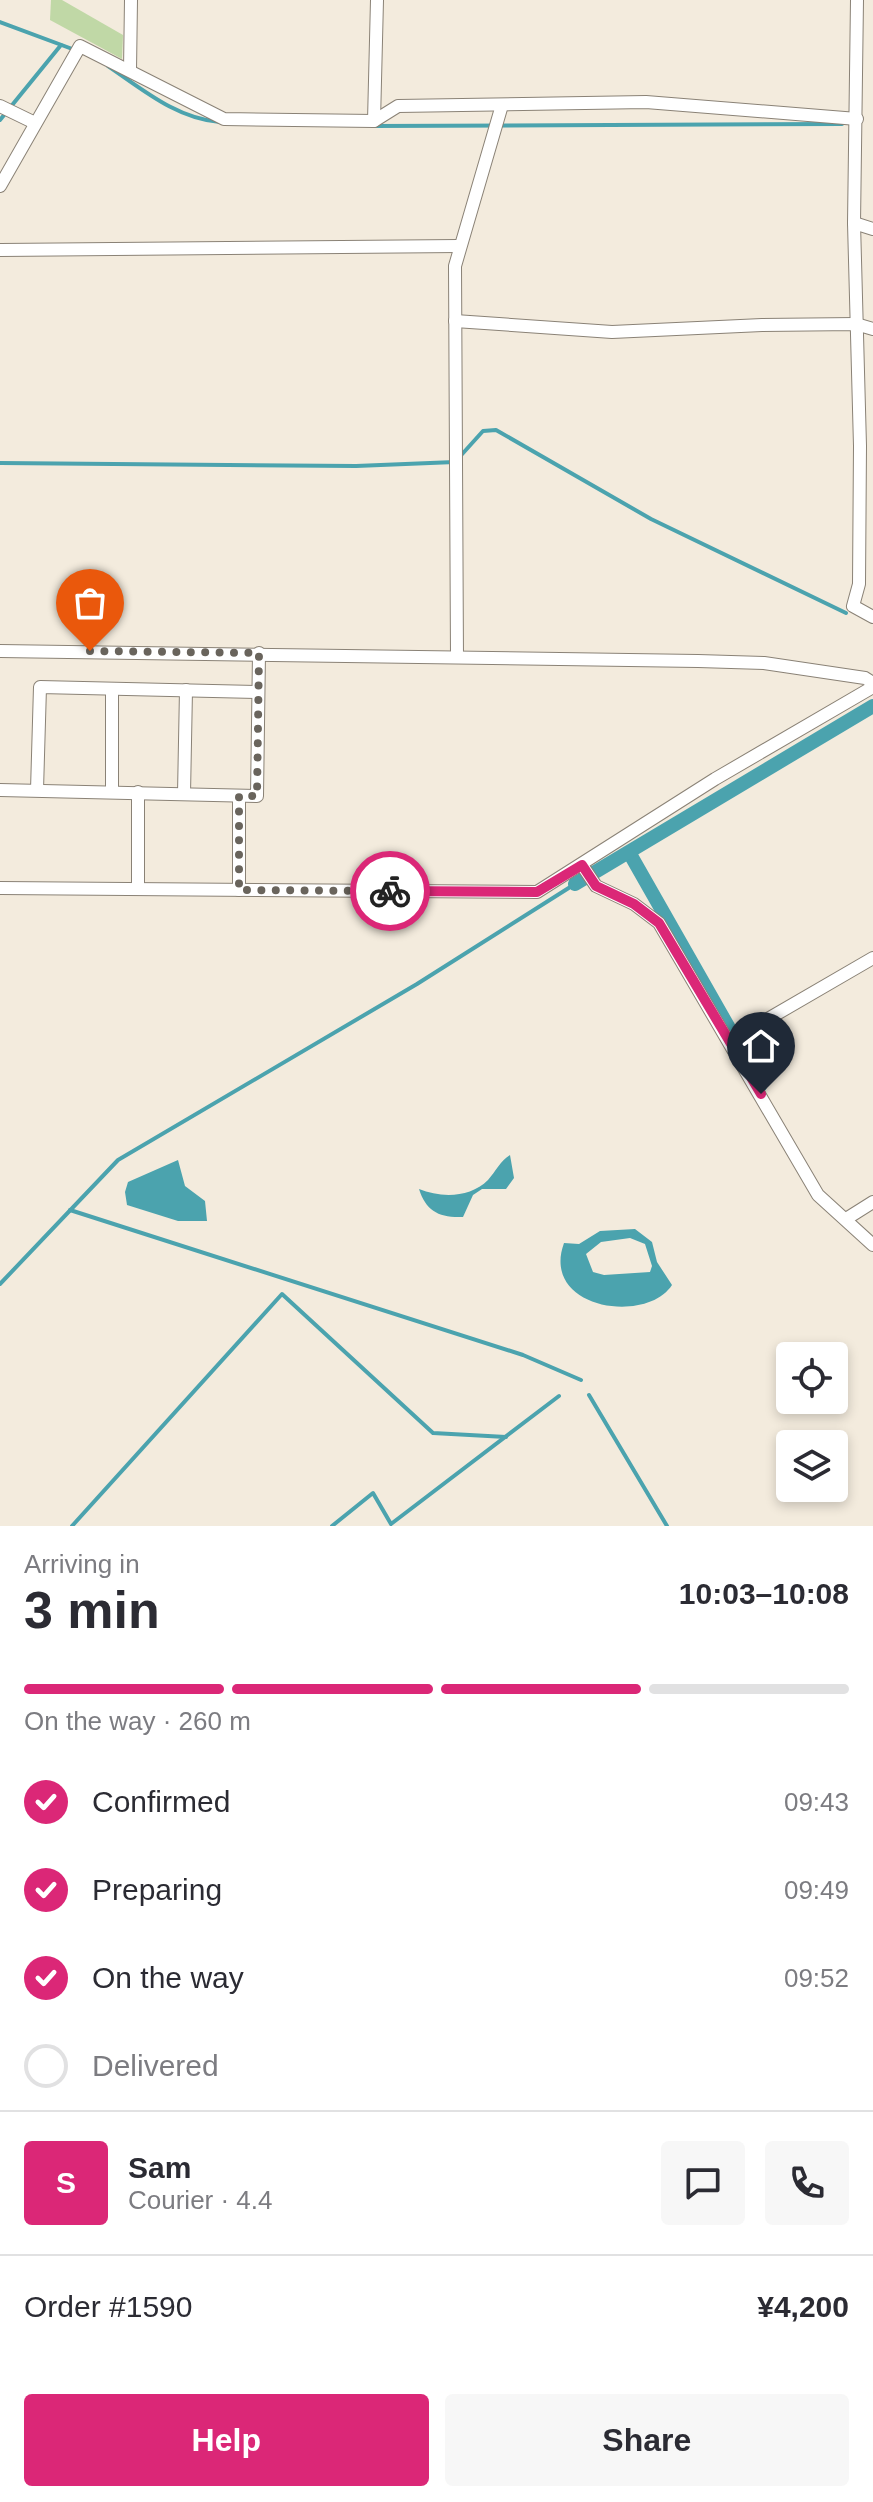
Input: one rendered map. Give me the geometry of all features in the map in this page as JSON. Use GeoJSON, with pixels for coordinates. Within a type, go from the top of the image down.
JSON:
{"type":"FeatureCollection","features":[{"type":"Feature","properties":{"kind":"street"},"geometry":{"type":"LineString","coordinates":[[130,70],[131,0]]}},
{"type":"Feature","properties":{"kind":"street"},"geometry":{"type":"LineString","coordinates":[[374,121],[377,0]]}},
{"type":"Feature","properties":{"kind":"street"},"geometry":{"type":"LineString","coordinates":[[857,0],[854,223],[859,584],[853,606],[873,617]]}},
{"type":"Feature","properties":{"kind":"street"},"geometry":{"type":"LineString","coordinates":[[0,186],[80,46],[224,119],[374,121],[398,106],[646,102],[857,119]]}},
{"type":"Feature","properties":{"kind":"street"},"geometry":{"type":"LineString","coordinates":[[457,657],[455,266],[502,105]]}},
{"type":"Feature","properties":{"kind":"street"},"geometry":{"type":"LineString","coordinates":[[0,106],[35,123]]}},
{"type":"Feature","properties":{"kind":"street"},"geometry":{"type":"LineString","coordinates":[[854,223],[873,229]]}},
{"type":"Feature","properties":{"kind":"street"},"geometry":{"type":"LineString","coordinates":[[0,250],[459,246]]}},
{"type":"Feature","properties":{"kind":"street"},"geometry":{"type":"LineString","coordinates":[[455,321],[612,332],[856,324],[873,329]]}},
{"type":"Feature","properties":{"kind":"street"},"geometry":{"type":"LineString","coordinates":[[0,651],[764,663],[865,678],[873,685],[715,779],[537,892],[0,888]]}},
{"type":"Feature","properties":{"kind":"street"},"geometry":{"type":"LineString","coordinates":[[0,790],[257,796],[259,653]]}},
{"type":"Feature","properties":{"kind":"street"},"geometry":{"type":"LineString","coordinates":[[37,790],[40,687],[257,692]]}},
{"type":"Feature","properties":{"kind":"street"},"geometry":{"type":"LineString","coordinates":[[112,689],[112,791]]}},
{"type":"Feature","properties":{"kind":"street"},"geometry":{"type":"LineString","coordinates":[[184,794],[186,690]]}},
{"type":"Feature","properties":{"kind":"street"},"geometry":{"type":"LineString","coordinates":[[138,792],[138,889]]}},
{"type":"Feature","properties":{"kind":"street"},"geometry":{"type":"LineString","coordinates":[[239,796],[239,890]]}},
{"type":"Feature","properties":{"kind":"street"},"geometry":{"type":"LineString","coordinates":[[582,865],[596,886],[634,904],[659,923],[818,1195],[873,1245]]}},
{"type":"Feature","properties":{"kind":"street"},"geometry":{"type":"LineString","coordinates":[[730,1041],[873,958]]}},
{"type":"Feature","properties":{"kind":"street"},"geometry":{"type":"LineString","coordinates":[[846,1219],[873,1202]]}},
{"type":"Feature","properties":{"kind":"green space"},"geometry":{"type":"Polygon","coordinates":[[[51,0],[62,0],[123,35],[122,59],[50,20],[51,0]]]}},
{"type":"Feature","properties":{"kind":"water"},"geometry":{"type":"Polygon","coordinates":[[[510,1155],[514,1178],[506,1189],[482,1189],[473,1195],[463,1217],[440,1214],[425,1203],[419,1189],[446,1195],[473,1190],[488,1180],[510,1155]]]}},
{"type":"Feature","properties":{"kind":"water"},"geometry":{"type":"Polygon","coordinates":[[[178,1160],[185,1186],[205,1201],[207,1221],[178,1221],[127,1205],[125,1192],[128,1182],[178,1160]]]}},
{"type":"Feature","properties":{"kind":"water"},"geometry":{"type":"Polygon","coordinates":[[[635,1229],[652,1242],[657,1262],[672,1285],[659,1297],[641,1305],[620,1307],[599,1304],[581,1296],[567,1283],[561,1265],[564,1243],[579,1244],[600,1231],[635,1229]],[[630,1238],[601,1242],[586,1254],[593,1272],[604,1275],[650,1272],[652,1266],[645,1244],[630,1238]]]}},
{"type":"Feature","properties":{"kind":"waterway"},"geometry":{"type":"LineString","coordinates":[[0,22],[75,50]]}},
{"type":"Feature","properties":{"kind":"waterway"},"geometry":{"type":"LineString","coordinates":[[0,120],[61,45]]}},
{"type":"Feature","properties":{"kind":"waterway"},"geometry":{"type":"LineString","coordinates":[[108,66],[175,109],[204,120],[220,122]]}},
{"type":"Feature","properties":{"kind":"waterway"},"geometry":{"type":"LineString","coordinates":[[373,126],[842,124]]}},
{"type":"Feature","properties":{"kind":"waterway"},"geometry":{"type":"LineString","coordinates":[[0,463],[356,466],[455,462],[483,431],[496,430],[651,519],[846,613]]}},
{"type":"Feature","properties":{"kind":"waterway"},"geometry":{"type":"LineString","coordinates":[[575,884],[873,706]]}},
{"type":"Feature","properties":{"kind":"waterway"},"geometry":{"type":"LineString","coordinates":[[630,854],[733,1035]]}},
{"type":"Feature","properties":{"kind":"waterway"},"geometry":{"type":"LineString","coordinates":[[0,1284],[118,1160],[417,984],[575,884]]}},
{"type":"Feature","properties":{"kind":"waterway"},"geometry":{"type":"LineString","coordinates":[[739,1047],[760,1086]]}},
{"type":"Feature","properties":{"kind":"waterway"},"geometry":{"type":"LineString","coordinates":[[70,1210],[523,1355],[581,1380]]}},
{"type":"Feature","properties":{"kind":"waterway"},"geometry":{"type":"LineString","coordinates":[[72,1526],[282,1294],[433,1433],[506,1437]]}},
{"type":"Feature","properties":{"kind":"waterway"},"geometry":{"type":"LineString","coordinates":[[589,1395],[667,1526]]}},
{"type":"Feature","properties":{"kind":"waterway"},"geometry":{"type":"LineString","coordinates":[[332,1526],[373,1493],[391,1524],[559,1396]]}},
{"type":"Feature","properties":{"kind":"way so far"},"geometry":{"type":"LineString","coordinates":[[90,651],[259,653],[257,796],[239,796],[239,890],[390,891]]}},
{"type":"Feature","properties":{"kind":"route"},"geometry":{"type":"LineString","coordinates":[[390,891],[537,892],[582,865],[596,886],[634,904],[659,923],[761,1094]]}}]}
